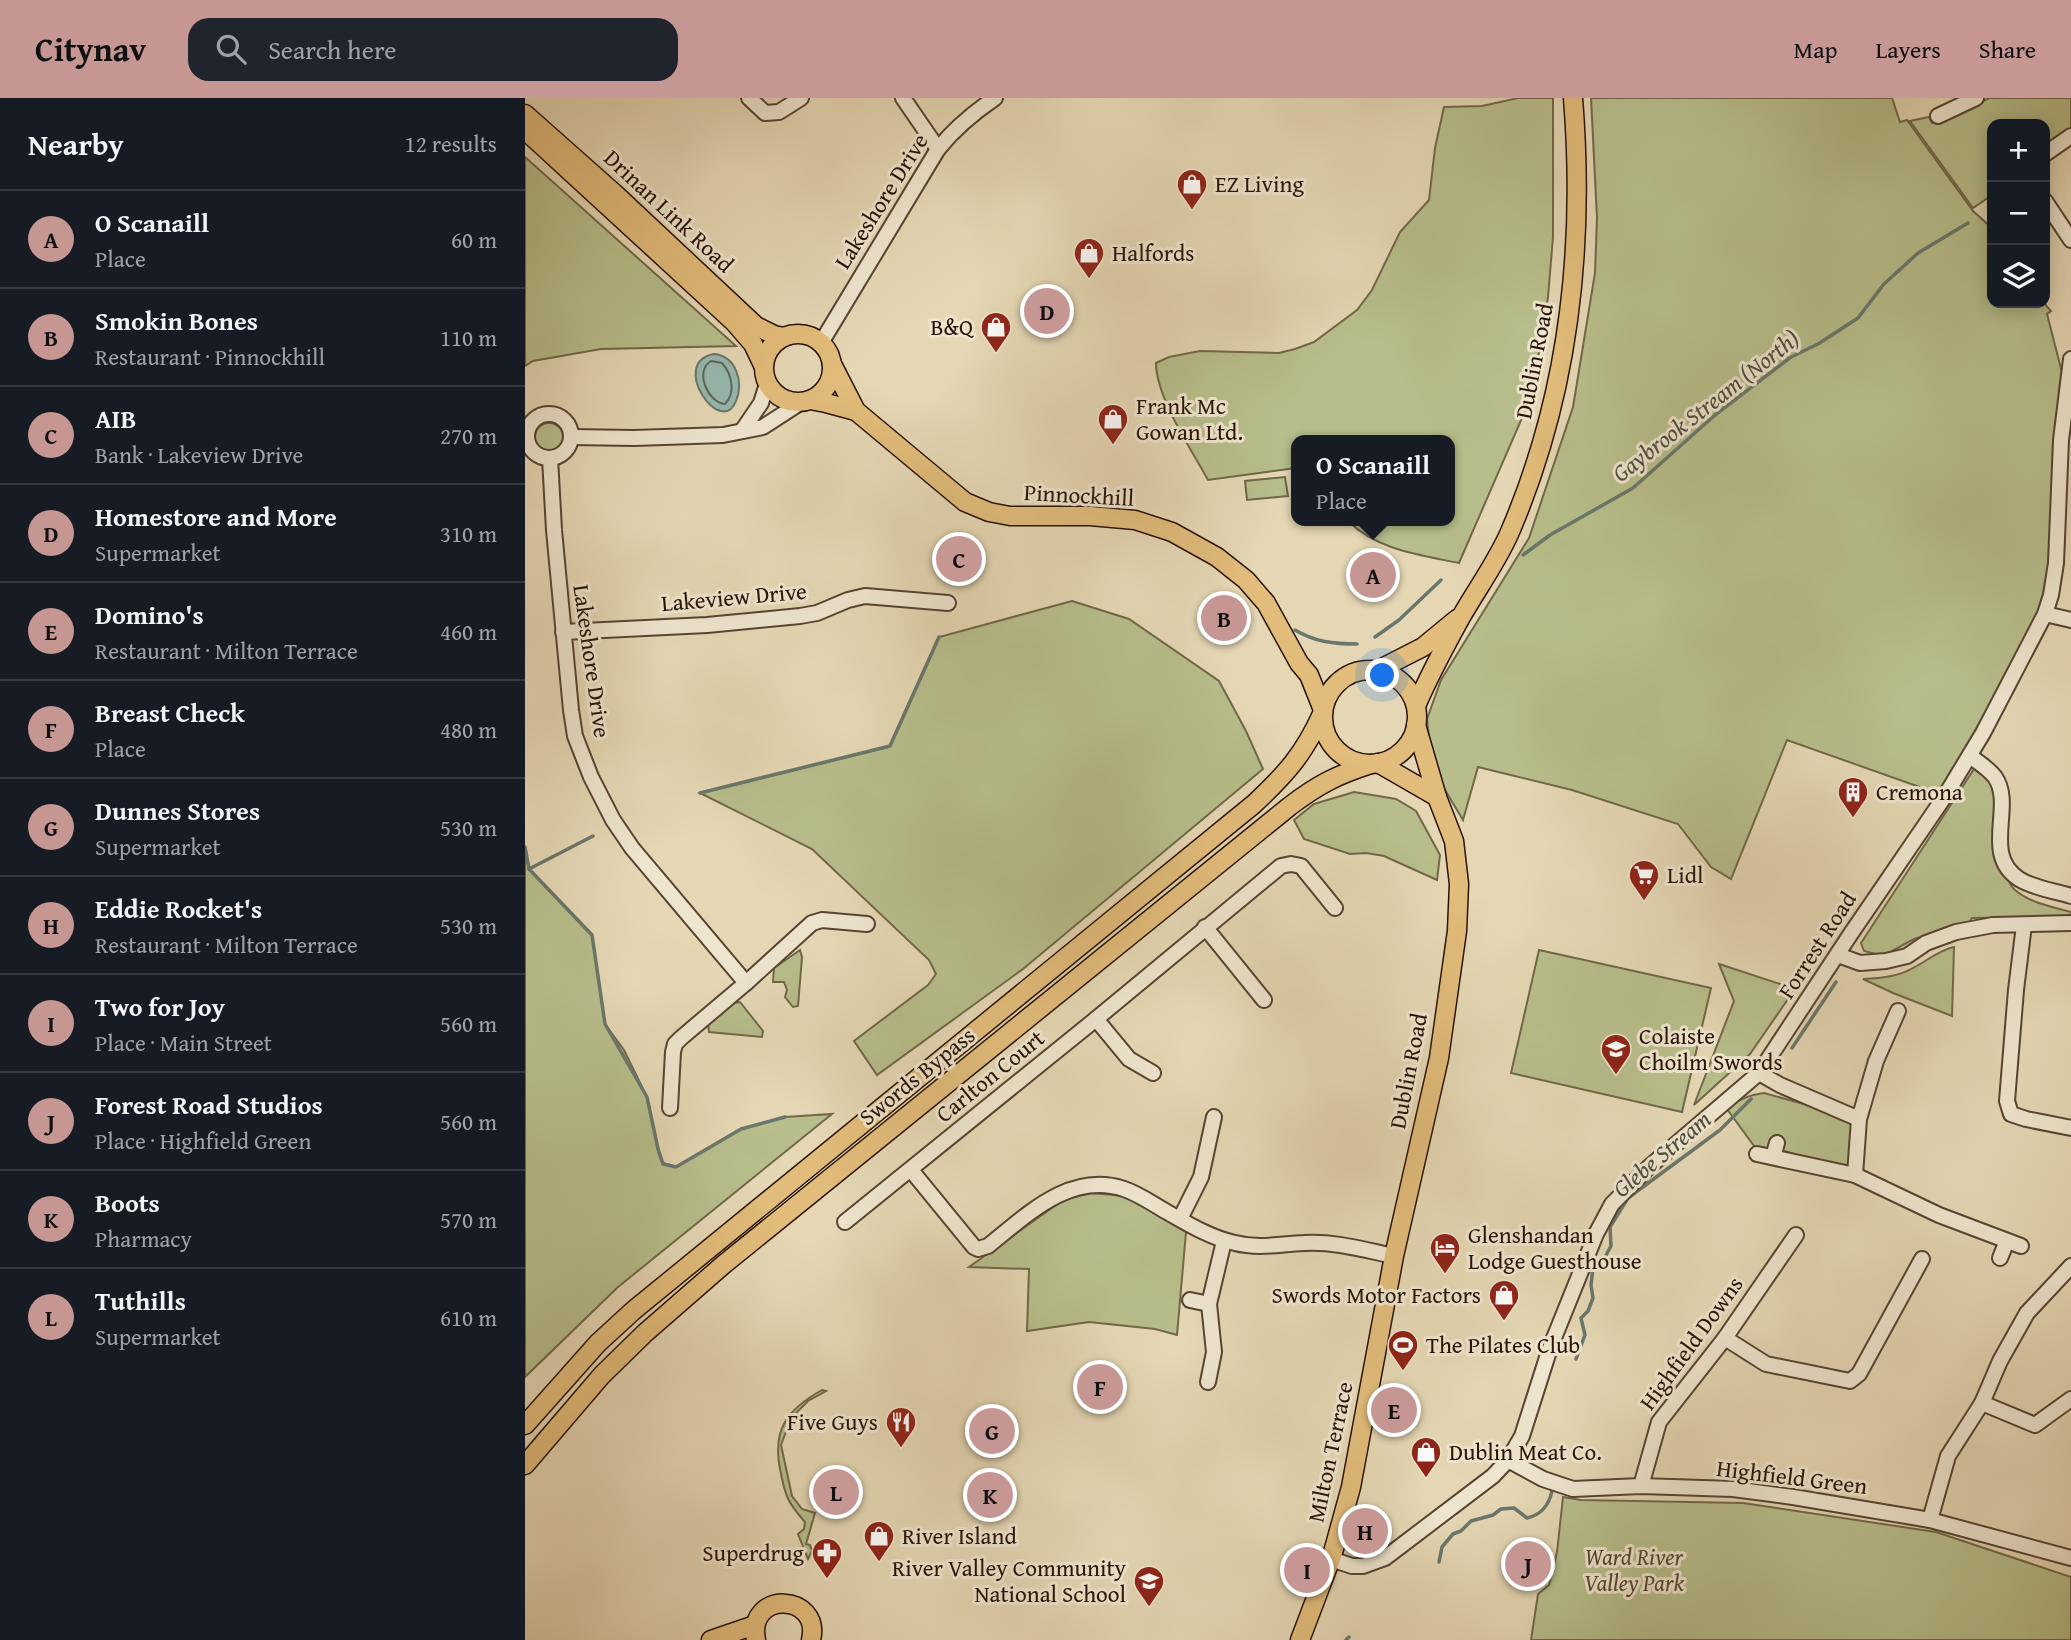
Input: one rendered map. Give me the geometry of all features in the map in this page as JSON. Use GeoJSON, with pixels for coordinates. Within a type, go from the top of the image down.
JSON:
{"type":"FeatureCollection","features":[{"type":"Feature","properties":{"kind":"main road","name":"Dublin Road"},"geometry":{"type":"LineString","coordinates":[[1462,615],[1490,571],[1508,534],[1538,455],[1556,391],[1571,303],[1577,225],[1573,98]]}},
{"type":"Feature","properties":{"kind":"main road","name":"Drinan Link Road"},"geometry":{"type":"LineString","coordinates":[[525,114],[756,326],[784,337]]}},
{"type":"Feature","properties":{"kind":"main road","name":"Drinan Link Road"},"geometry":{"type":"LineString","coordinates":[[525,130],[734,322],[753,344],[763,365]]}},
{"type":"Feature","properties":{"kind":"main road"},"geometry":{"type":"LineString","coordinates":[[804,334],[813,337],[829,353],[832,364],[827,387],[820,395],[805,402],[789,402],[779,397],[767,384],[763,365],[770,348],[784,337],[804,334]]}},
{"type":"Feature","properties":{"kind":"main road","name":"Pinnockhill"},"geometry":{"type":"LineString","coordinates":[[832,364],[856,411],[949,491],[976,508],[1010,516],[1090,516],[1135,520],[1171,532],[1199,546],[1235,571],[1266,603],[1308,675],[1322,712]]}},
{"type":"Feature","properties":{"kind":"main road","name":"Pinnockhill"},"geometry":{"type":"LineString","coordinates":[[805,402],[826,402],[856,411]]}},
{"type":"Feature","properties":{"kind":"main road"},"geometry":{"type":"LineString","coordinates":[[1377,670],[1423,647],[1462,615]]}},
{"type":"Feature","properties":{"kind":"main road"},"geometry":{"type":"LineString","coordinates":[[1416,706],[1462,615]]}},
{"type":"Feature","properties":{"kind":"main road"},"geometry":{"type":"LineString","coordinates":[[1308,675],[1377,670],[1401,681],[1416,706],[1416,726],[1412,737],[1399,753],[1375,764]]}},
{"type":"Feature","properties":{"kind":"main road"},"geometry":{"type":"LineString","coordinates":[[1349,674],[1332,688],[1322,712],[1324,731],[1336,750],[1350,760],[1375,764],[1437,797]]}},
{"type":"Feature","properties":{"kind":"main road","name":"Swords Bypass"},"geometry":{"type":"LineString","coordinates":[[525,1425],[598,1343],[634,1310],[1254,804],[1295,763],[1313,734],[1322,712]]}},
{"type":"Feature","properties":{"kind":"main road","name":"Dublin Road"},"geometry":{"type":"LineString","coordinates":[[1375,1354],[1394,1256],[1439,1058],[1457,932],[1459,884],[1454,841],[1437,797],[1416,726]]}},
{"type":"Feature","properties":{"kind":"main road","name":"Swords Bypass"},"geometry":{"type":"LineString","coordinates":[[525,1465],[602,1375],[645,1333],[723,1265],[1299,799],[1328,779],[1375,764]]}},
{"type":"Feature","properties":{"kind":"main road","name":"Milton Terrace"},"geometry":{"type":"LineString","coordinates":[[1300,1640],[1331,1559],[1357,1460],[1375,1354]]}},
{"type":"Feature","properties":{"kind":"main road"},"geometry":{"type":"LineString","coordinates":[[711,1640],[756,1632],[762,1612],[782,1603],[801,1608],[809,1618],[812,1626],[811,1640]]}},
{"type":"Feature","properties":{"kind":"street"},"geometry":{"type":"LineString","coordinates":[[749,98],[765,113],[779,113],[801,98]]}},
{"type":"Feature","properties":{"kind":"street"},"geometry":{"type":"LineString","coordinates":[[903,98],[938,149]]}},
{"type":"Feature","properties":{"kind":"street","name":"Lakeshore Drive"},"geometry":{"type":"LineString","coordinates":[[821,343],[938,149],[956,127],[995,98]]}},
{"type":"Feature","properties":{"kind":"street"},"geometry":{"type":"LineString","coordinates":[[1938,116],[1952,104],[1976,98]]}},
{"type":"Feature","properties":{"kind":"street"},"geometry":{"type":"LineString","coordinates":[[2050,151],[2071,136]]}},
{"type":"Feature","properties":{"kind":"street"},"geometry":{"type":"LineString","coordinates":[[2050,208],[2071,240]]}},
{"type":"Feature","properties":{"kind":"street","name":"Forrest Road"},"geometry":{"type":"LineString","coordinates":[[1331,1559],[1352,1566],[1363,1566],[1385,1558],[1493,1476],[1508,1460],[1522,1436],[1550,1348],[1596,1234],[1612,1204],[1649,1167],[1759,1073],[1970,756],[2045,614],[2051,595],[2056,563],[2061,440],[2071,359]]}},
{"type":"Feature","properties":{"kind":"street"},"geometry":{"type":"LineString","coordinates":[[742,431],[761,403],[767,384]]}},
{"type":"Feature","properties":{"kind":"street"},"geometry":{"type":"LineString","coordinates":[[571,437],[723,435],[769,424],[805,402]]}},
{"type":"Feature","properties":{"kind":"street"},"geometry":{"type":"LineString","coordinates":[[544,415],[557,416],[568,424],[571,437],[567,449],[550,458],[531,448],[528,434],[533,422],[544,415]]}},
{"type":"Feature","properties":{"kind":"street","name":"Lakeshore Drive"},"geometry":{"type":"LineString","coordinates":[[550,458],[563,632],[575,736],[591,778],[613,820],[639,857],[746,983]]}},
{"type":"Feature","properties":{"kind":"street","name":"Lakeview Drive"},"geometry":{"type":"LineString","coordinates":[[563,632],[707,625],[800,616],[817,613],[865,596],[948,603]]}},
{"type":"Feature","properties":{"kind":"street"},"geometry":{"type":"LineString","coordinates":[[2045,614],[2071,620]]}},
{"type":"Feature","properties":{"kind":"street"},"geometry":{"type":"LineString","coordinates":[[1970,756],[1996,778],[2000,791],[2000,848],[2004,862],[2021,880],[2071,896]]}},
{"type":"Feature","properties":{"kind":"street","name":"Carlton Court"},"geometry":{"type":"LineString","coordinates":[[845,1222],[1097,1019],[1281,866],[1301,866],[1335,908]]}},
{"type":"Feature","properties":{"kind":"street"},"geometry":{"type":"LineString","coordinates":[[670,1108],[675,1044],[812,923],[822,920],[867,924]]}},
{"type":"Feature","properties":{"kind":"street"},"geometry":{"type":"LineString","coordinates":[[1837,955],[1860,963],[1886,961],[1907,956],[1926,943],[1956,932],[1993,925],[2071,923]]}},
{"type":"Feature","properties":{"kind":"street"},"geometry":{"type":"LineString","coordinates":[[2024,925],[2007,1101],[2011,1114],[2071,1128]]}},
{"type":"Feature","properties":{"kind":"street"},"geometry":{"type":"LineString","coordinates":[[1205,927],[1264,999]]}},
{"type":"Feature","properties":{"kind":"street"},"geometry":{"type":"LineString","coordinates":[[1855,1175],[1859,1119],[1875,1061],[1898,1011]]}},
{"type":"Feature","properties":{"kind":"street"},"geometry":{"type":"LineString","coordinates":[[1097,1019],[1129,1059],[1153,1073]]}},
{"type":"Feature","properties":{"kind":"street"},"geometry":{"type":"LineString","coordinates":[[1759,1073],[1780,1086],[1859,1119]]}},
{"type":"Feature","properties":{"kind":"street"},"geometry":{"type":"LineString","coordinates":[[1180,1219],[1201,1177],[1214,1117]]}},
{"type":"Feature","properties":{"kind":"street"},"geometry":{"type":"LineString","coordinates":[[1757,1154],[1775,1150],[1855,1175],[1939,1215],[2014,1244],[2000,1258]]}},
{"type":"Feature","properties":{"kind":"street"},"geometry":{"type":"LineString","coordinates":[[911,1170],[978,1249],[988,1246],[1049,1199],[1084,1185],[1110,1185],[1124,1189],[1224,1241],[1254,1247],[1323,1243],[1394,1256]]}},
{"type":"Feature","properties":{"kind":"street","name":"Highfield Downs"},"geometry":{"type":"LineString","coordinates":[[1641,1486],[1659,1422],[1725,1338],[1796,1235]]}},
{"type":"Feature","properties":{"kind":"street"},"geometry":{"type":"LineString","coordinates":[[1208,1382],[1213,1352],[1209,1304],[1224,1241]]}},
{"type":"Feature","properties":{"kind":"street"},"geometry":{"type":"LineString","coordinates":[[1725,1338],[1766,1364],[1850,1381],[1859,1374],[1922,1259]]}},
{"type":"Feature","properties":{"kind":"street"},"geometry":{"type":"LineString","coordinates":[[1930,1520],[1948,1456],[1982,1403],[2000,1361],[2027,1313],[2071,1266]]}},
{"type":"Feature","properties":{"kind":"street"},"geometry":{"type":"LineString","coordinates":[[1190,1300],[1209,1304]]}},
{"type":"Feature","properties":{"kind":"street"},"geometry":{"type":"LineString","coordinates":[[1982,1403],[2035,1425],[2071,1399]]}},
{"type":"Feature","properties":{"kind":"street","name":"Highfield Green"},"geometry":{"type":"LineString","coordinates":[[1508,1460],[1543,1479],[1573,1489],[1641,1486],[1733,1489],[1842,1504],[1930,1520],[2071,1559]]}},
{"type":"Feature","properties":{"kind":"green space"},"geometry":{"type":"Polygon","coordinates":[[[1518,98],[1553,98],[1553,237],[1548,297],[1532,395],[1459,563],[1400,550],[1372,539],[1354,526],[1455,526],[1455,435],[1291,435],[1291,469],[1208,480],[1168,407],[1156,363],[1169,357],[1200,351],[1279,353],[1295,349],[1314,342],[1357,310],[1372,290],[1400,232],[1429,200],[1435,148],[1444,107],[1482,106],[1518,98]]]}},
{"type":"Feature","properties":{"kind":"green space"},"geometry":{"type":"Polygon","coordinates":[[[1591,98],[1892,98],[1900,122],[1907,120],[1973,211],[1987,224],[1987,308],[2048,308],[2051,311],[2047,314],[2066,388],[2051,595],[1945,796],[1787,740],[1731,879],[1711,867],[1678,824],[1572,790],[1478,767],[1463,820],[1442,785],[1431,757],[1427,719],[1441,680],[1529,538],[1573,407],[1595,273],[1597,218],[1591,98]]]}},
{"type":"Feature","properties":{"kind":"green space"},"geometry":{"type":"Polygon","coordinates":[[[1989,98],[2071,98],[2071,129],[2050,144],[2050,119],[1987,119],[1987,198],[1973,208],[1910,121],[1929,117],[1932,123],[1952,117],[1989,98]]]}},
{"type":"Feature","properties":{"kind":"green space"},"geometry":{"type":"Polygon","coordinates":[[[525,157],[736,346],[601,349],[533,361],[525,366],[525,157]]]}},
{"type":"Feature","properties":{"kind":"green space"},"geometry":{"type":"Polygon","coordinates":[[[549,423],[559,427],[563,437],[559,447],[549,451],[539,447],[535,437],[539,427],[549,423]]]}},
{"type":"Feature","properties":{"kind":"green space"},"geometry":{"type":"Polygon","coordinates":[[[1285,477],[1288,496],[1247,500],[1245,481],[1285,477]]]}},
{"type":"Feature","properties":{"kind":"green space"},"geometry":{"type":"Polygon","coordinates":[[[1072,601],[1129,619],[1219,681],[1263,769],[1023,969],[877,1075],[854,1041],[928,985],[936,974],[929,960],[812,849],[700,793],[889,747],[939,637],[1072,601]]]}},
{"type":"Feature","properties":{"kind":"green space"},"geometry":{"type":"Polygon","coordinates":[[[1974,769],[1993,784],[2002,857],[2010,883],[2015,890],[2028,898],[2071,912],[2071,916],[1972,918],[1969,922],[1914,939],[1883,956],[1864,951],[1861,943],[1974,769]]]}},
{"type":"Feature","properties":{"kind":"green space"},"geometry":{"type":"Polygon","coordinates":[[[1354,792],[1396,799],[1416,811],[1440,855],[1437,880],[1384,856],[1350,854],[1304,839],[1294,820],[1314,804],[1354,792]]]}},
{"type":"Feature","properties":{"kind":"green space"},"geometry":{"type":"Polygon","coordinates":[[[525,847],[529,869],[592,935],[605,1024],[624,1050],[647,1097],[663,1163],[676,1167],[741,1129],[785,1117],[832,1114],[618,1287],[525,1377],[525,847]]]}},
{"type":"Feature","properties":{"kind":"green space"},"geometry":{"type":"Polygon","coordinates":[[[1954,947],[1952,1016],[1863,979],[1901,973],[1954,947]]]}},
{"type":"Feature","properties":{"kind":"green space"},"geometry":{"type":"Polygon","coordinates":[[[800,950],[802,957],[798,1006],[793,1007],[785,997],[787,990],[784,982],[773,982],[774,968],[800,950]]]}},
{"type":"Feature","properties":{"kind":"green space"},"geometry":{"type":"Polygon","coordinates":[[[1539,950],[1711,988],[1682,1112],[1511,1073],[1539,950]]]}},
{"type":"Feature","properties":{"kind":"green space"},"geometry":{"type":"Polygon","coordinates":[[[1719,964],[1795,989],[1750,1054],[1694,1105],[1734,1001],[1719,964]]]}},
{"type":"Feature","properties":{"kind":"green space"},"geometry":{"type":"Polygon","coordinates":[[[740,1002],[763,1031],[762,1037],[709,1032],[708,1024],[734,1003],[740,1002]]]}},
{"type":"Feature","properties":{"kind":"green space"},"geometry":{"type":"Polygon","coordinates":[[[1764,1093],[1811,1106],[1853,1124],[1850,1165],[1846,1170],[1771,1147],[1766,1151],[1757,1150],[1727,1109],[1744,1098],[1764,1093]]]}},
{"type":"Feature","properties":{"kind":"green space"},"geometry":{"type":"Polygon","coordinates":[[[1090,1193],[1127,1196],[1186,1232],[1177,1335],[1155,1329],[1089,1322],[1027,1331],[1029,1269],[969,1267],[1063,1200],[1090,1193]]]}},
{"type":"Feature","properties":{"kind":"green space"},"geometry":{"type":"Polygon","coordinates":[[[822,1390],[826,1391],[808,1401],[791,1418],[781,1445],[792,1496],[802,1509],[815,1513],[806,1544],[810,1545],[812,1551],[808,1559],[798,1534],[804,1529],[805,1522],[785,1492],[778,1442],[785,1422],[792,1413],[822,1390]]]}},
{"type":"Feature","properties":{"kind":"green space","name":"Ward River Valley Park"},"geometry":{"type":"Polygon","coordinates":[[[1563,1497],[1581,1500],[1743,1503],[1936,1532],[2071,1577],[2071,1640],[1531,1640],[1538,1594],[1549,1585],[1557,1552],[1563,1497]]]}},
{"type":"Feature","properties":{"kind":"water"},"geometry":{"type":"Polygon","coordinates":[[[714,354],[722,356],[733,365],[738,378],[738,394],[729,410],[720,411],[710,405],[697,382],[696,370],[701,360],[714,354]]]}},
{"type":"Feature","properties":{"kind":"waterway","name":"Gaybrook Stream (North)"},"geometry":{"type":"LineString","coordinates":[[1523,555],[1550,535],[1633,488],[1715,415],[1791,357],[1818,344],[1858,318],[1884,284],[1918,253],[1968,223]]}},
{"type":"Feature","properties":{"kind":"waterway","name":"Gaybrook Stream (North)"},"geometry":{"type":"LineString","coordinates":[[1375,637],[1399,620],[1441,580]]}},
{"type":"Feature","properties":{"kind":"waterway","name":"Gaybrook Stream (North)"},"geometry":{"type":"LineString","coordinates":[[1295,630],[1325,642],[1357,644]]}},
{"type":"Feature","properties":{"kind":"waterway","name":"Gaybrook Stream (North)"},"geometry":{"type":"LineString","coordinates":[[700,793],[890,746],[939,637]]}},
{"type":"Feature","properties":{"kind":"waterway"},"geometry":{"type":"LineString","coordinates":[[525,847],[529,869],[593,836]]}},
{"type":"Feature","properties":{"kind":"waterway"},"geometry":{"type":"LineString","coordinates":[[529,869],[592,935],[605,1024],[647,1097],[663,1164],[676,1167],[741,1129],[785,1117]]}},
{"type":"Feature","properties":{"kind":"waterway"},"geometry":{"type":"LineString","coordinates":[[1792,1048],[1836,982]]}},
{"type":"Feature","properties":{"kind":"waterway","name":"Glebe Stream"},"geometry":{"type":"LineString","coordinates":[[1576,1359],[1585,1335],[1581,1318],[1588,1311],[1593,1298],[1593,1268],[1605,1257],[1611,1246],[1610,1227],[1628,1198],[1720,1130],[1751,1099]]}},
{"type":"Feature","properties":{"kind":"waterway","name":"Glebe Stream"},"geometry":{"type":"LineString","coordinates":[[1439,1562],[1442,1547],[1453,1534],[1461,1531],[1471,1521],[1493,1515],[1501,1509],[1514,1508],[1527,1518],[1532,1517],[1544,1509],[1552,1491]]}},
{"type":"Feature","properties":{"kind":"waterway","name":"Glebe Stream"},"geometry":{"type":"LineString","coordinates":[[1346,1640],[1349,1637]]}},
{"type":"Feature","properties":{"kind":"place","name":"EZ Living"},"geometry":{"type":"Point","coordinates":[1192,211]}},
{"type":"Feature","properties":{"kind":"place","name":"Halfords"},"geometry":{"type":"Point","coordinates":[1089,280]}},
{"type":"Feature","properties":{"kind":"place","name":"Homestore and More"},"geometry":{"type":"Point","coordinates":[1047,311]}},
{"type":"Feature","properties":{"kind":"place","name":"B&Q"},"geometry":{"type":"Point","coordinates":[996,354]}},
{"type":"Feature","properties":{"kind":"place","name":"Frank Mc Gowan Ltd."},"geometry":{"type":"Point","coordinates":[1113,446]}},
{"type":"Feature","properties":{"kind":"place","name":"AIB"},"geometry":{"type":"Point","coordinates":[959,559]}},
{"type":"Feature","properties":{"kind":"place","name":"O Scanaill"},"geometry":{"type":"Point","coordinates":[1373,575]}},
{"type":"Feature","properties":{"kind":"place","name":"Smokin Bones"},"geometry":{"type":"Point","coordinates":[1224,618]}},
{"type":"Feature","properties":{"kind":"place","name":"Cremona"},"geometry":{"type":"Point","coordinates":[1853,819]}},
{"type":"Feature","properties":{"kind":"place","name":"Lidl"},"geometry":{"type":"Point","coordinates":[1644,902]}},
{"type":"Feature","properties":{"kind":"place","name":"Colaiste Choilm Swords"},"geometry":{"type":"Point","coordinates":[1616,1076]}},
{"type":"Feature","properties":{"kind":"place","name":"Glenshandan Lodge Guesthouse"},"geometry":{"type":"Point","coordinates":[1445,1275]}},
{"type":"Feature","properties":{"kind":"place","name":"Swords Motor Factors"},"geometry":{"type":"Point","coordinates":[1504,1322]}},
{"type":"Feature","properties":{"kind":"place","name":"The Pilates Club"},"geometry":{"type":"Point","coordinates":[1403,1372]}},
{"type":"Feature","properties":{"kind":"place","name":"Breast Check"},"geometry":{"type":"Point","coordinates":[1100,1387]}},
{"type":"Feature","properties":{"kind":"place","name":"Domino's"},"geometry":{"type":"Point","coordinates":[1394,1410]}},
{"type":"Feature","properties":{"kind":"place","name":"Dunnes Stores"},"geometry":{"type":"Point","coordinates":[992,1431]}},
{"type":"Feature","properties":{"kind":"place","name":"Five Guys"},"geometry":{"type":"Point","coordinates":[901,1449]}},
{"type":"Feature","properties":{"kind":"place","name":"Dublin Meat Co."},"geometry":{"type":"Point","coordinates":[1426,1479]}},
{"type":"Feature","properties":{"kind":"place","name":"Tuthills"},"geometry":{"type":"Point","coordinates":[836,1492]}},
{"type":"Feature","properties":{"kind":"place","name":"Boots"},"geometry":{"type":"Point","coordinates":[990,1495]}},
{"type":"Feature","properties":{"kind":"place","name":"Eddie Rocket's"},"geometry":{"type":"Point","coordinates":[1365,1531]}},
{"type":"Feature","properties":{"kind":"place","name":"River Island"},"geometry":{"type":"Point","coordinates":[879,1563]}},
{"type":"Feature","properties":{"kind":"place","name":"Forest Road Studios"},"geometry":{"type":"Point","coordinates":[1528,1564]}},
{"type":"Feature","properties":{"kind":"place","name":"Two for Joy"},"geometry":{"type":"Point","coordinates":[1307,1570]}},
{"type":"Feature","properties":{"kind":"place","name":"Superdrug"},"geometry":{"type":"Point","coordinates":[827,1580]}},
{"type":"Feature","properties":{"kind":"place","name":"River Valley Community National School"},"geometry":{"type":"Point","coordinates":[1149,1608]}}]}
